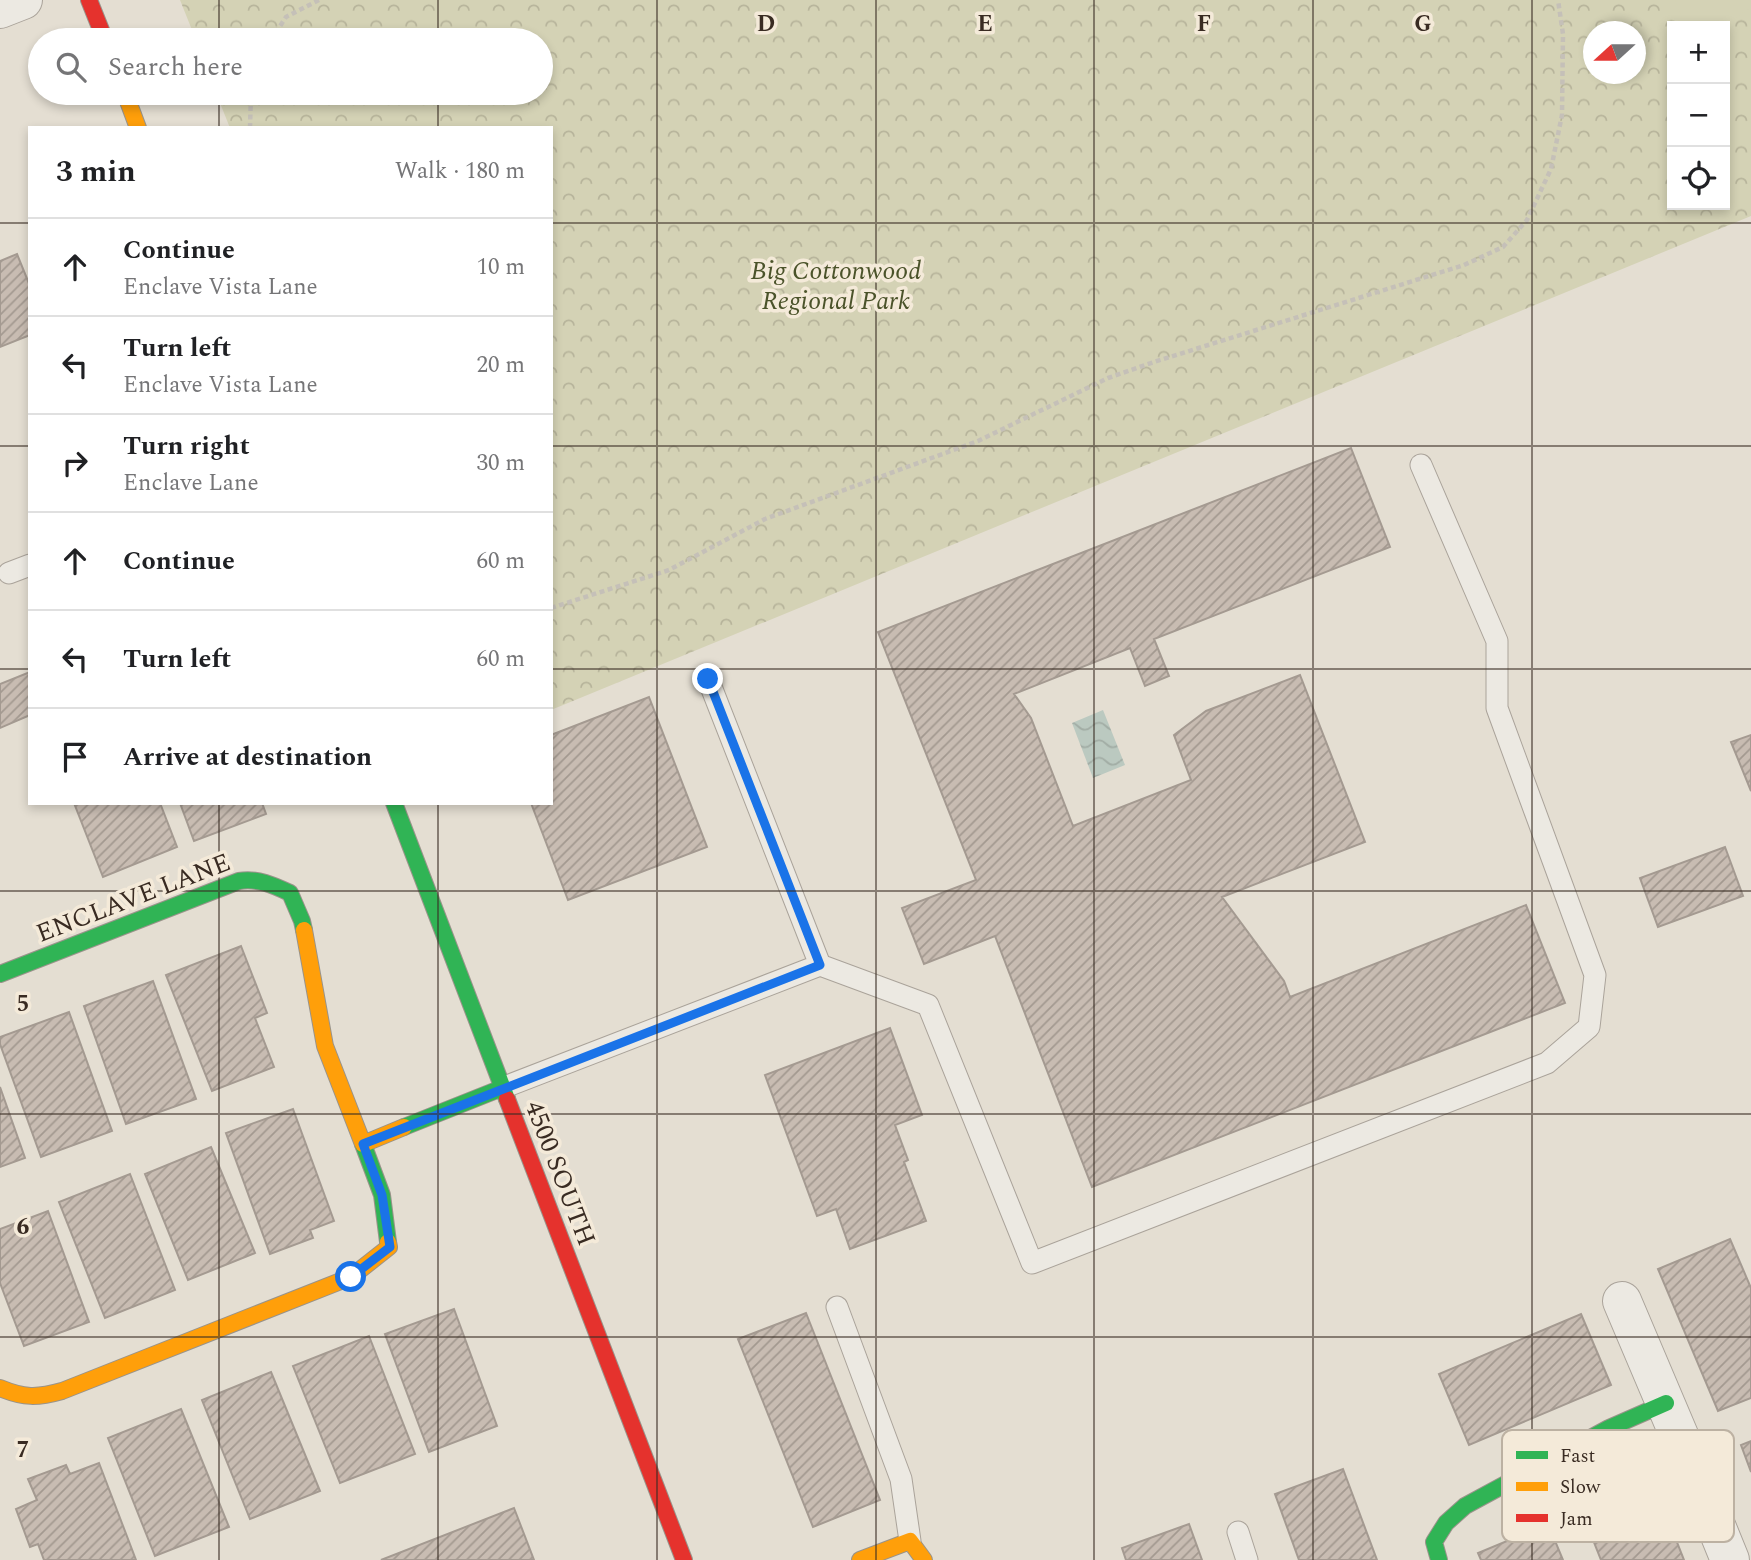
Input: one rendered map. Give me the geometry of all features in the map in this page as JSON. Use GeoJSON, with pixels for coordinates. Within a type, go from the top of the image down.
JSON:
{"type":"FeatureCollection","features":[{"type":"Feature","properties":{"kind":"street"},"geometry":{"type":"LineString","coordinates":[[0,9],[23,0]]}},
{"type":"Feature","properties":{"kind":"street"},"geometry":{"type":"LineString","coordinates":[[90,0],[100,28]]}},
{"type":"Feature","properties":{"kind":"street"},"geometry":{"type":"LineString","coordinates":[[129,105],[137,126]]}},
{"type":"Feature","properties":{"kind":"street","name":"4500 SOUTH"},"geometry":{"type":"LineString","coordinates":[[395,805],[684,1560]]}},
{"type":"Feature","properties":{"kind":"street","name":"ENCLAVE LANE"},"geometry":{"type":"LineString","coordinates":[[0,974],[227,884],[248,879],[270,882],[290,893],[302,921],[325,1046],[382,1195],[390,1247],[351,1277],[62,1391],[41,1398],[19,1397],[0,1388]]}},
{"type":"Feature","properties":{"kind":"street"},"geometry":{"type":"LineString","coordinates":[[363,1144],[502,1088]]}},
{"type":"Feature","properties":{"kind":"street"},"geometry":{"type":"LineString","coordinates":[[1622,1301],[1677,1430]]}},
{"type":"Feature","properties":{"kind":"street"},"geometry":{"type":"LineString","coordinates":[[1605,1430],[1666,1403]]}},
{"type":"Feature","properties":{"kind":"street"},"geometry":{"type":"LineString","coordinates":[[1439,1560],[1434,1542],[1446,1523],[1465,1506],[1502,1486]]}},
{"type":"Feature","properties":{"kind":"street"},"geometry":{"type":"LineString","coordinates":[[860,1560],[910,1541],[924,1560]]}},
{"type":"Feature","properties":{"kind":"street"},"geometry":{"type":"LineString","coordinates":[[1723,1542],[1730,1560]]}},
{"type":"Feature","properties":{"kind":"lane"},"geometry":{"type":"LineString","coordinates":[[502,1088],[820,965],[928,1005],[1032,1263],[1548,1063],[1589,1027],[1595,975],[1497,708],[1497,641],[1422,465]]}},
{"type":"Feature","properties":{"kind":"lane"},"geometry":{"type":"LineString","coordinates":[[9,573],[28,566]]}},
{"type":"Feature","properties":{"kind":"lane"},"geometry":{"type":"LineString","coordinates":[[708,679],[820,965]]}},
{"type":"Feature","properties":{"kind":"lane"},"geometry":{"type":"LineString","coordinates":[[837,1307],[901,1479],[910,1541]]}},
{"type":"Feature","properties":{"kind":"lane"},"geometry":{"type":"LineString","coordinates":[[1238,1532],[1247,1560]]}},
{"type":"Feature","properties":{"kind":"path"},"geometry":{"type":"LineString","coordinates":[[279,28],[286,17],[319,0]]}},
{"type":"Feature","properties":{"kind":"path"},"geometry":{"type":"LineString","coordinates":[[553,607],[670,570],[765,519],[978,441],[1108,378],[1464,265],[1503,247],[1527,220],[1551,169],[1562,115],[1563,34],[1558,0]]}},
{"type":"Feature","properties":{"kind":"path"},"geometry":{"type":"LineString","coordinates":[[250,126],[251,105]]}},
{"type":"Feature","properties":{"kind":"green space","name":"Big Cottonwood Regional Park"},"geometry":{"type":"Polygon","coordinates":[[[180,0],[1751,0],[1751,216],[553,709],[553,126],[229,126],[221,105],[553,105],[553,28],[191,28],[180,0]]]}},
{"type":"Feature","properties":{"kind":"green space"},"geometry":{"type":"Polygon","coordinates":[[[1675,0],[1751,0],[1751,7],[1730,22],[1683,21],[1675,0]]]}},
{"type":"Feature","properties":{"kind":"water"},"geometry":{"type":"Polygon","coordinates":[[[1103,710],[1125,765],[1093,778],[1072,723],[1103,710]]]}},
{"type":"Feature","properties":{"kind":"building"},"geometry":{"type":"Polygon","coordinates":[[[17,254],[28,281],[28,336],[0,347],[0,261],[17,254]]]}},
{"type":"Feature","properties":{"kind":"building"},"geometry":{"type":"Polygon","coordinates":[[[1351,448],[1390,547],[1154,639],[1169,676],[1145,686],[1130,648],[1014,694],[1031,718],[1073,826],[1191,780],[1174,735],[1206,711],[1300,675],[1365,842],[1222,897],[1284,981],[1290,997],[1526,905],[1565,1003],[1092,1187],[995,936],[924,964],[902,908],[976,880],[878,632],[1351,448]]]}},
{"type":"Feature","properties":{"kind":"building"},"geometry":{"type":"Polygon","coordinates":[[[28,673],[28,716],[0,728],[0,684],[28,673]]]}},
{"type":"Feature","properties":{"kind":"building"},"geometry":{"type":"Polygon","coordinates":[[[649,697],[707,847],[568,900],[532,805],[553,805],[553,734],[649,697]]]}},
{"type":"Feature","properties":{"kind":"building"},"geometry":{"type":"Polygon","coordinates":[[[1751,735],[1751,791],[1731,742],[1751,735]]]}},
{"type":"Feature","properties":{"kind":"building"},"geometry":{"type":"Polygon","coordinates":[[[75,805],[161,805],[177,847],[103,877],[75,805]]]}},
{"type":"Feature","properties":{"kind":"building"},"geometry":{"type":"Polygon","coordinates":[[[181,805],[263,805],[266,814],[194,841],[181,805]]]}},
{"type":"Feature","properties":{"kind":"building"},"geometry":{"type":"Polygon","coordinates":[[[1725,847],[1743,896],[1658,927],[1640,878],[1725,847]]]}},
{"type":"Feature","properties":{"kind":"building"},"geometry":{"type":"Polygon","coordinates":[[[241,946],[267,1013],[255,1018],[274,1067],[212,1091],[166,975],[241,946]]]}},
{"type":"Feature","properties":{"kind":"building"},"geometry":{"type":"Polygon","coordinates":[[[153,981],[196,1099],[126,1124],[84,1006],[153,981]]]}},
{"type":"Feature","properties":{"kind":"building"},"geometry":{"type":"Polygon","coordinates":[[[69,1012],[112,1131],[41,1157],[0,1044],[0,1037],[69,1012]]]}},
{"type":"Feature","properties":{"kind":"building"},"geometry":{"type":"Polygon","coordinates":[[[890,1028],[922,1115],[895,1125],[908,1160],[904,1162],[926,1221],[850,1249],[836,1209],[817,1216],[765,1075],[890,1028]]]}},
{"type":"Feature","properties":{"kind":"building"},"geometry":{"type":"Polygon","coordinates":[[[0,1087],[25,1158],[0,1167],[0,1087]]]}},
{"type":"Feature","properties":{"kind":"building"},"geometry":{"type":"Polygon","coordinates":[[[293,1109],[334,1221],[310,1230],[313,1238],[270,1254],[226,1133],[293,1109]]]}},
{"type":"Feature","properties":{"kind":"building"},"geometry":{"type":"Polygon","coordinates":[[[211,1147],[255,1253],[188,1280],[145,1174],[211,1147]]]}},
{"type":"Feature","properties":{"kind":"building"},"geometry":{"type":"Polygon","coordinates":[[[130,1174],[175,1290],[105,1318],[59,1202],[130,1174]]]}},
{"type":"Feature","properties":{"kind":"building"},"geometry":{"type":"Polygon","coordinates":[[[48,1211],[89,1322],[24,1346],[0,1283],[0,1229],[48,1211]]]}},
{"type":"Feature","properties":{"kind":"building"},"geometry":{"type":"Polygon","coordinates":[[[1730,1239],[1751,1288],[1751,1398],[1718,1411],[1658,1269],[1730,1239]]]}},
{"type":"Feature","properties":{"kind":"building"},"geometry":{"type":"Polygon","coordinates":[[[454,1309],[497,1426],[429,1452],[385,1334],[454,1309]]]}},
{"type":"Feature","properties":{"kind":"building"},"geometry":{"type":"Polygon","coordinates":[[[806,1313],[880,1500],[813,1527],[738,1339],[806,1313]]]}},
{"type":"Feature","properties":{"kind":"building"},"geometry":{"type":"Polygon","coordinates":[[[1581,1314],[1611,1385],[1469,1445],[1439,1374],[1581,1314]]]}},
{"type":"Feature","properties":{"kind":"building"},"geometry":{"type":"Polygon","coordinates":[[[369,1336],[415,1454],[340,1483],[293,1366],[369,1336]]]}},
{"type":"Feature","properties":{"kind":"building"},"geometry":{"type":"Polygon","coordinates":[[[271,1372],[320,1491],[250,1519],[202,1400],[271,1372]]]}},
{"type":"Feature","properties":{"kind":"building"},"geometry":{"type":"Polygon","coordinates":[[[181,1409],[229,1527],[155,1556],[108,1438],[181,1409]]]}},
{"type":"Feature","properties":{"kind":"building"},"geometry":{"type":"Polygon","coordinates":[[[1751,1441],[1751,1472],[1741,1445],[1751,1441]]]}},
{"type":"Feature","properties":{"kind":"building"},"geometry":{"type":"Polygon","coordinates":[[[99,1463],[136,1560],[44,1560],[38,1544],[30,1547],[16,1509],[37,1500],[28,1479],[66,1465],[70,1474],[99,1463]]]}},
{"type":"Feature","properties":{"kind":"building"},"geometry":{"type":"Polygon","coordinates":[[[1343,1469],[1377,1560],[1299,1560],[1275,1494],[1343,1469]]]}},
{"type":"Feature","properties":{"kind":"building"},"geometry":{"type":"Polygon","coordinates":[[[514,1508],[534,1560],[381,1560],[514,1508]]]}},
{"type":"Feature","properties":{"kind":"building"},"geometry":{"type":"Polygon","coordinates":[[[1189,1524],[1202,1560],[1126,1560],[1122,1548],[1189,1524]]]}},
{"type":"Feature","properties":{"kind":"building"},"geometry":{"type":"Polygon","coordinates":[[[1505,1542],[1556,1542],[1563,1560],[1481,1560],[1478,1553],[1505,1542]]]}},
{"type":"Feature","properties":{"kind":"building"},"geometry":{"type":"Polygon","coordinates":[[[1594,1542],[1677,1542],[1684,1560],[1601,1560],[1594,1542]]]}},
{"type":"Feature","properties":{"kind":"traffic: fast"},"geometry":{"type":"LineString","coordinates":[[395,805],[507,1099]]}},
{"type":"Feature","properties":{"kind":"traffic: fast"},"geometry":{"type":"LineString","coordinates":[[0,974],[239,881],[259,881],[290,893],[304,930]]}},
{"type":"Feature","properties":{"kind":"traffic: fast"},"geometry":{"type":"LineString","coordinates":[[404,1127],[502,1088]]}},
{"type":"Feature","properties":{"kind":"traffic: fast"},"geometry":{"type":"LineString","coordinates":[[363,1144],[382,1195],[388,1242]]}},
{"type":"Feature","properties":{"kind":"traffic: fast"},"geometry":{"type":"LineString","coordinates":[[1605,1430],[1666,1403]]}},
{"type":"Feature","properties":{"kind":"traffic: fast"},"geometry":{"type":"LineString","coordinates":[[1439,1560],[1434,1542],[1446,1523],[1465,1506],[1502,1486]]}},
{"type":"Feature","properties":{"kind":"traffic: slow"},"geometry":{"type":"LineString","coordinates":[[129,105],[137,126]]}},
{"type":"Feature","properties":{"kind":"traffic: slow"},"geometry":{"type":"LineString","coordinates":[[304,930],[325,1046],[363,1144],[404,1127]]}},
{"type":"Feature","properties":{"kind":"traffic: slow"},"geometry":{"type":"LineString","coordinates":[[0,1388],[31,1396],[62,1391],[351,1277],[389,1247],[388,1242]]}},
{"type":"Feature","properties":{"kind":"traffic: slow"},"geometry":{"type":"LineString","coordinates":[[860,1560],[910,1541],[924,1560]]}},
{"type":"Feature","properties":{"kind":"traffic: jam"},"geometry":{"type":"LineString","coordinates":[[89,0],[100,28]]}},
{"type":"Feature","properties":{"kind":"traffic: jam"},"geometry":{"type":"LineString","coordinates":[[507,1099],[684,1560]]}},
{"type":"Feature","properties":{"kind":"route"},"geometry":{"type":"LineString","coordinates":[[351,1277],[390,1247],[382,1195],[363,1144],[820,965],[708,679]]}}]}
